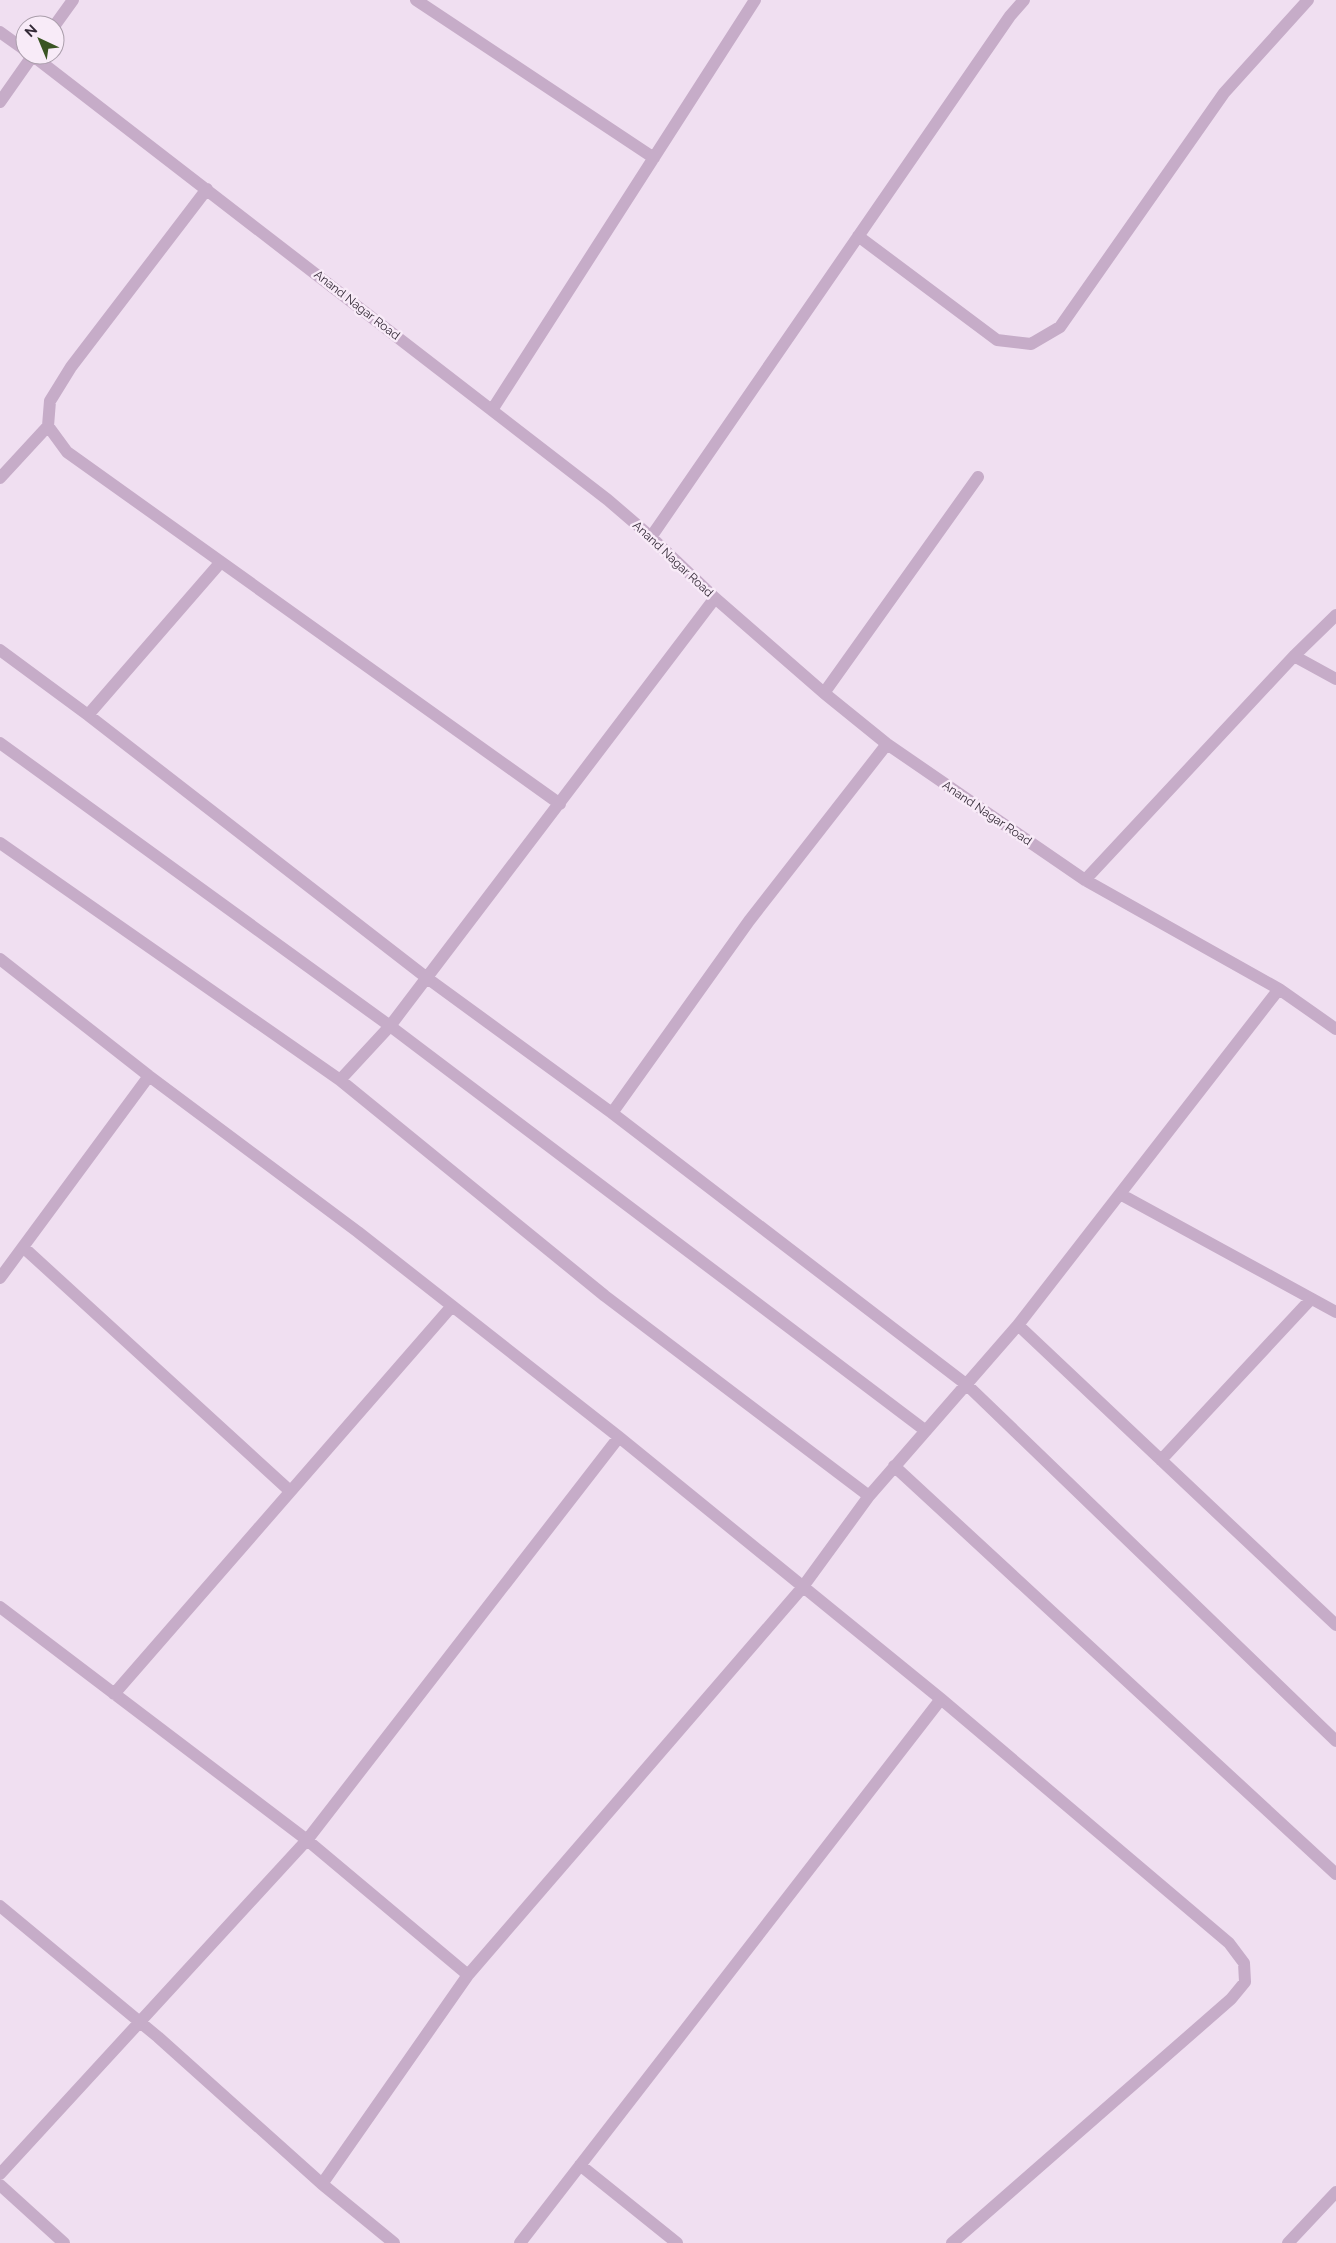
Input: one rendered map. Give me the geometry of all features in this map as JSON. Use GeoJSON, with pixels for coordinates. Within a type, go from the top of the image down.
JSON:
{"type":"FeatureCollection","features":[{"type":"Feature","properties":{"kind":"street"},"geometry":{"type":"LineString","coordinates":[[62,15],[73,0]]}},
{"type":"Feature","properties":{"kind":"street"},"geometry":{"type":"LineString","coordinates":[[416,0],[654,158]]}},
{"type":"Feature","properties":{"kind":"street"},"geometry":{"type":"LineString","coordinates":[[492,410],[755,0]]}},
{"type":"Feature","properties":{"kind":"street"},"geometry":{"type":"LineString","coordinates":[[651,537],[1005,24],[1024,0]]}},
{"type":"Feature","properties":{"kind":"street"},"geometry":{"type":"LineString","coordinates":[[858,236],[997,340],[1031,344],[1060,327],[1224,93],[1308,0]]}},
{"type":"Feature","properties":{"kind":"street","name":"Anand Nagar Road"},"geometry":{"type":"LineString","coordinates":[[0,32],[15,43]]}},
{"type":"Feature","properties":{"kind":"street"},"geometry":{"type":"LineString","coordinates":[[0,102],[24,65]]}},
{"type":"Feature","properties":{"kind":"street","name":"Anand Nagar Road"},"geometry":{"type":"LineString","coordinates":[[45,65],[492,410],[651,537],[716,598],[824,693],[887,744],[1085,880],[1279,989],[1336,1029]]}},
{"type":"Feature","properties":{"kind":"street"},"geometry":{"type":"LineString","coordinates":[[0,478],[48,426],[50,401],[72,367],[207,189]]}},
{"type":"Feature","properties":{"kind":"street"},"geometry":{"type":"LineString","coordinates":[[48,426],[67,452],[560,804]]}},
{"type":"Feature","properties":{"kind":"street"},"geometry":{"type":"LineString","coordinates":[[824,693],[978,477]]}},
{"type":"Feature","properties":{"kind":"street"},"geometry":{"type":"LineString","coordinates":[[88,715],[220,563]]}},
{"type":"Feature","properties":{"kind":"street"},"geometry":{"type":"LineString","coordinates":[[340,1080],[390,1026],[428,978],[716,598]]}},
{"type":"Feature","properties":{"kind":"street"},"geometry":{"type":"LineString","coordinates":[[1085,880],[1294,656],[1336,615]]}},
{"type":"Feature","properties":{"kind":"street"},"geometry":{"type":"LineString","coordinates":[[0,650],[88,715],[428,978],[612,1113],[967,1385],[1336,1741]]}},
{"type":"Feature","properties":{"kind":"street"},"geometry":{"type":"LineString","coordinates":[[1294,656],[1336,678]]}},
{"type":"Feature","properties":{"kind":"street"},"geometry":{"type":"LineString","coordinates":[[0,743],[390,1026],[926,1431]]}},
{"type":"Feature","properties":{"kind":"street"},"geometry":{"type":"LineString","coordinates":[[612,1113],[750,921],[887,744]]}},
{"type":"Feature","properties":{"kind":"street"},"geometry":{"type":"LineString","coordinates":[[0,843],[340,1080],[605,1296],[869,1496]]}},
{"type":"Feature","properties":{"kind":"street"},"geometry":{"type":"LineString","coordinates":[[2,966],[358,1232],[620,1437],[802,1588],[941,1699],[1229,1943],[1244,1962],[1245,1982],[1231,1999],[952,2243]]}},
{"type":"Feature","properties":{"kind":"street"},"geometry":{"type":"LineString","coordinates":[[322,2184],[468,1975],[802,1588],[869,1496],[1018,1325],[1279,989]]}},
{"type":"Feature","properties":{"kind":"street"},"geometry":{"type":"LineString","coordinates":[[0,1278],[149,1076]]}},
{"type":"Feature","properties":{"kind":"street"},"geometry":{"type":"LineString","coordinates":[[1120,1194],[1336,1312]]}},
{"type":"Feature","properties":{"kind":"street"},"geometry":{"type":"LineString","coordinates":[[23,1247],[290,1491]]}},
{"type":"Feature","properties":{"kind":"street"},"geometry":{"type":"LineString","coordinates":[[1161,1460],[1311,1299]]}},
{"type":"Feature","properties":{"kind":"street"},"geometry":{"type":"LineString","coordinates":[[114,1694],[452,1306]]}},
{"type":"Feature","properties":{"kind":"street"},"geometry":{"type":"LineString","coordinates":[[1018,1325],[1336,1625]]}},
{"type":"Feature","properties":{"kind":"street"},"geometry":{"type":"LineString","coordinates":[[0,2174],[307,1840],[620,1437]]}},
{"type":"Feature","properties":{"kind":"street"},"geometry":{"type":"LineString","coordinates":[[894,1466],[1336,1874]]}},
{"type":"Feature","properties":{"kind":"street"},"geometry":{"type":"LineString","coordinates":[[0,1607],[307,1840],[468,1975]]}},
{"type":"Feature","properties":{"kind":"street"},"geometry":{"type":"LineString","coordinates":[[520,2243],[941,1699]]}},
{"type":"Feature","properties":{"kind":"street"},"geometry":{"type":"LineString","coordinates":[[0,1906],[140,2022],[322,2184],[394,2243]]}},
{"type":"Feature","properties":{"kind":"street"},"geometry":{"type":"LineString","coordinates":[[580,2165],[678,2243]]}},
{"type":"Feature","properties":{"kind":"street"},"geometry":{"type":"LineString","coordinates":[[0,2185],[64,2243]]}},
{"type":"Feature","properties":{"kind":"street"},"geometry":{"type":"LineString","coordinates":[[1288,2243],[1336,2192]]}}]}
